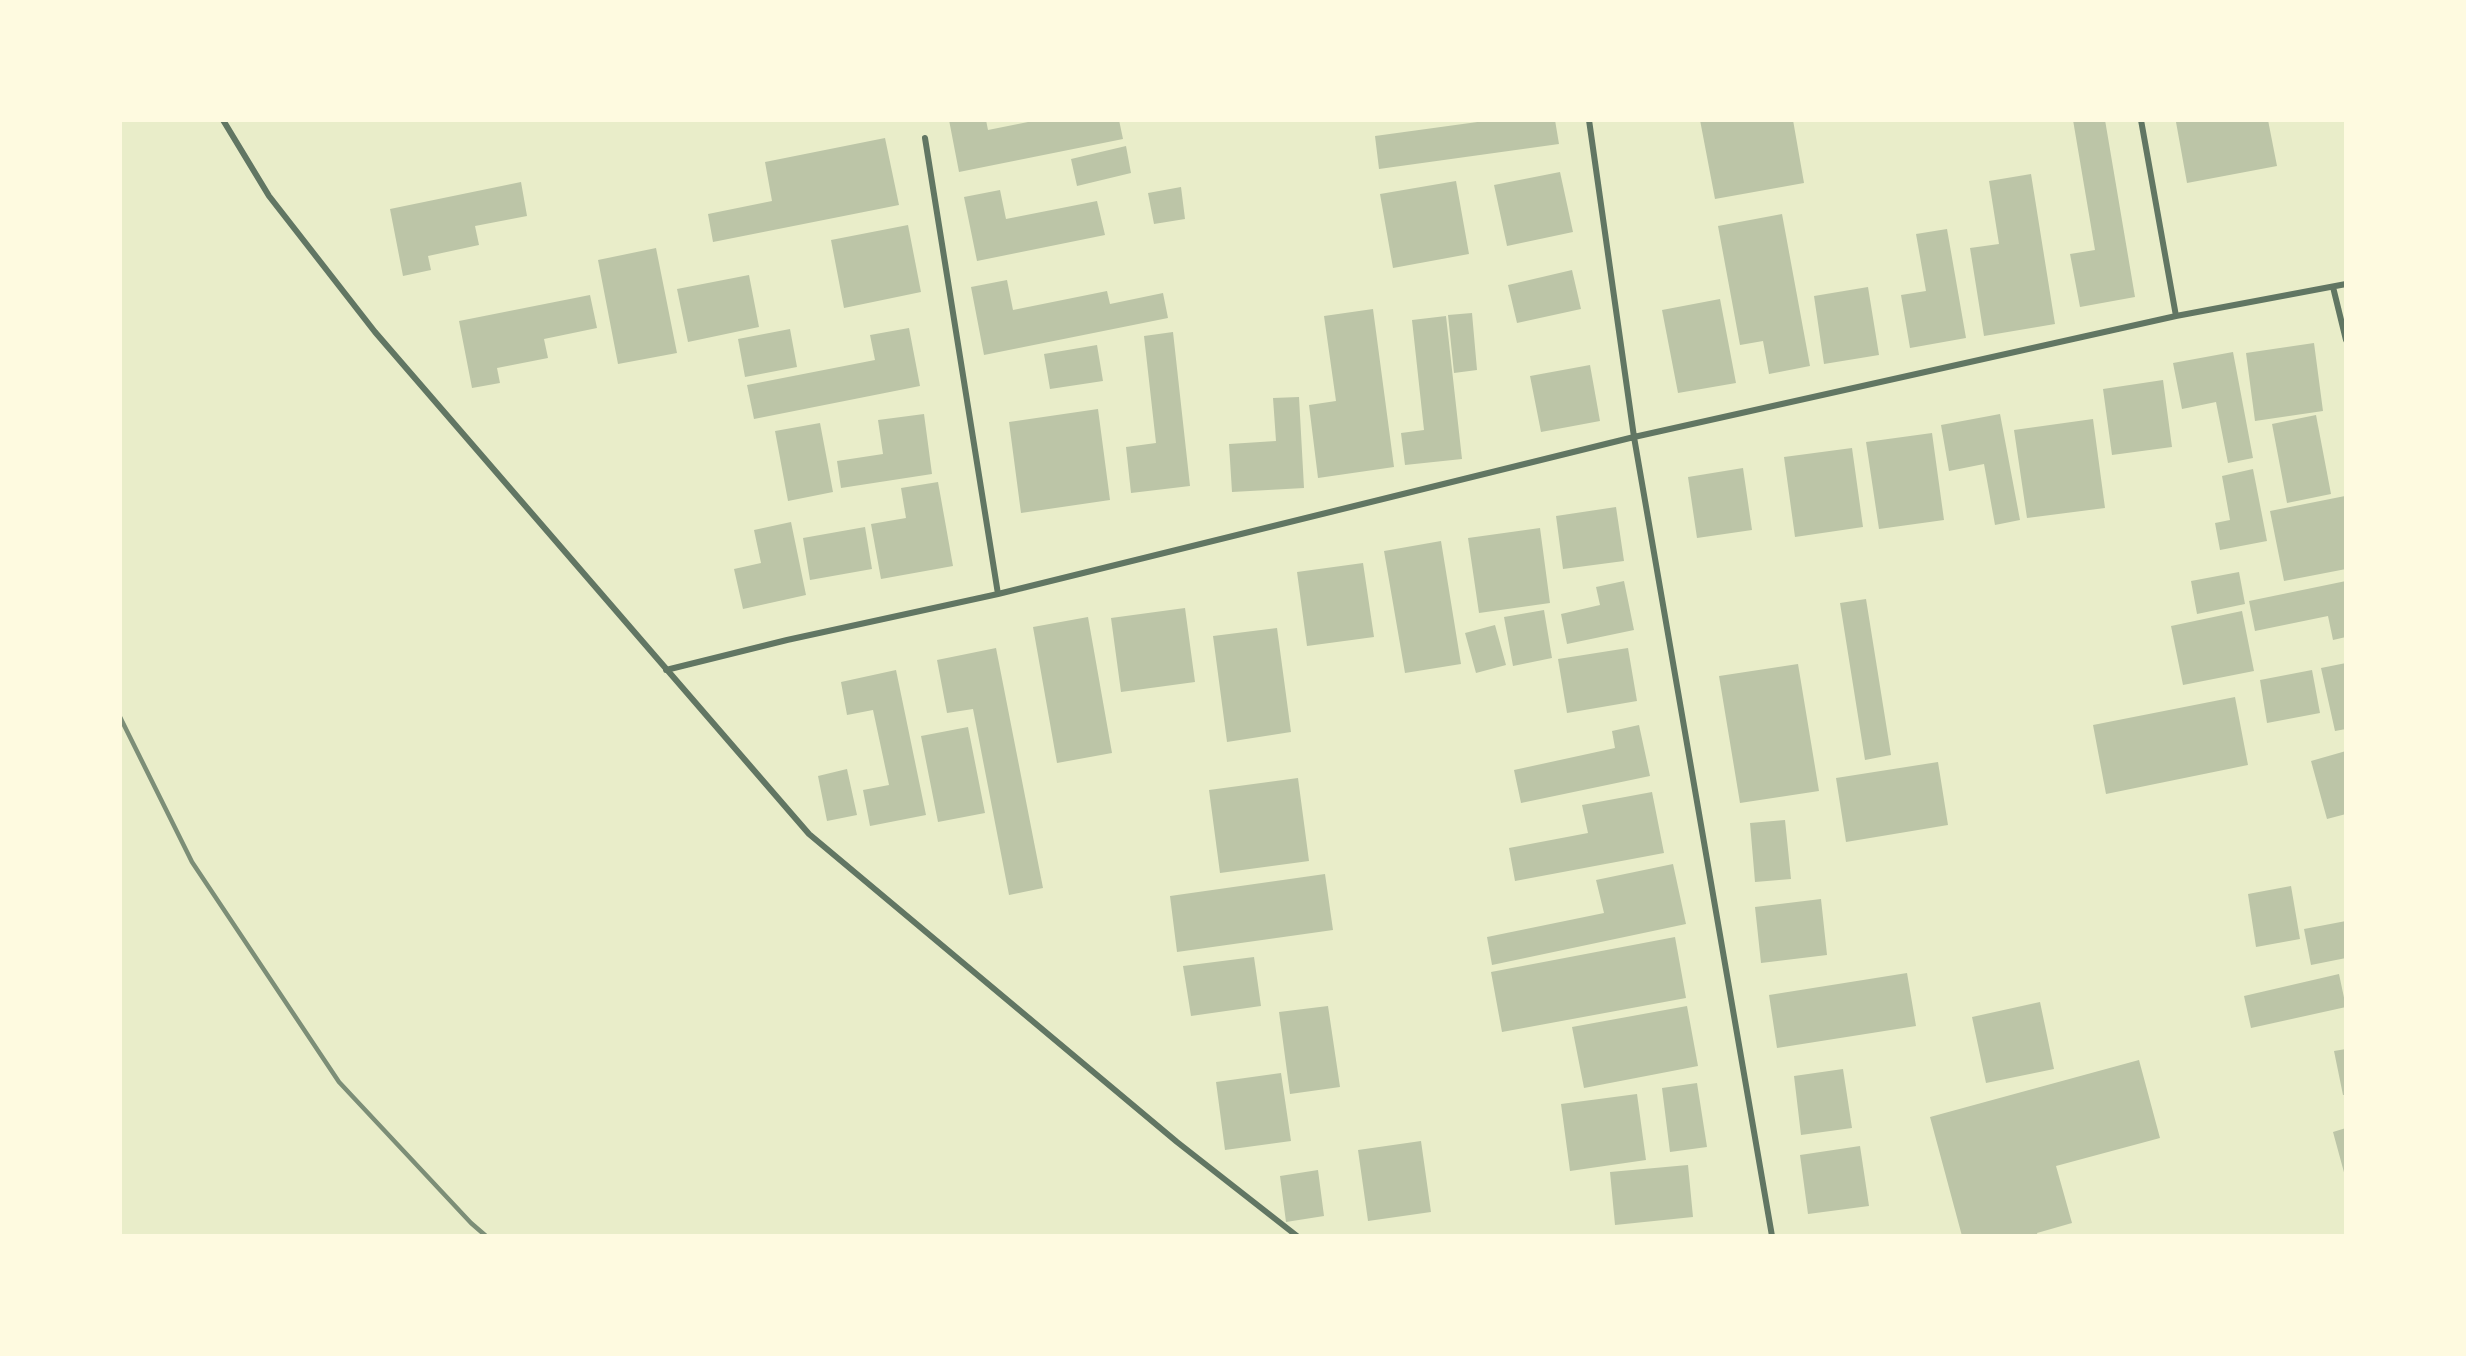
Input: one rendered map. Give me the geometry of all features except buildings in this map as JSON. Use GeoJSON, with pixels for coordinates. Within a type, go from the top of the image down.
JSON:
{"type":"FeatureCollection","features":[{"type":"Feature","properties":{"kind":"street"},"geometry":{"type":"LineString","coordinates":[[223,120],[269,196],[375,332],[809,834],[1168,1134],[1296,1236]]}},
{"type":"Feature","properties":{"kind":"street"},"geometry":{"type":"LineString","coordinates":[[1589,120],[1634,437],[1772,1236]]}},
{"type":"Feature","properties":{"kind":"street"},"geometry":{"type":"LineString","coordinates":[[2142,120],[2176,316]]}},
{"type":"Feature","properties":{"kind":"street"},"geometry":{"type":"LineString","coordinates":[[925,138],[998,594]]}},
{"type":"Feature","properties":{"kind":"street"},"geometry":{"type":"LineString","coordinates":[[666,670],[787,640],[998,594],[1634,437],[2176,316],[2346,284]]}},
{"type":"Feature","properties":{"kind":"street"},"geometry":{"type":"LineString","coordinates":[[2333,286],[2346,340]]}},
{"type":"Feature","properties":{"kind":"railway"},"geometry":{"type":"LineString","coordinates":[[120,717],[192,862],[339,1082],[471,1223],[486,1236]]}}]}
